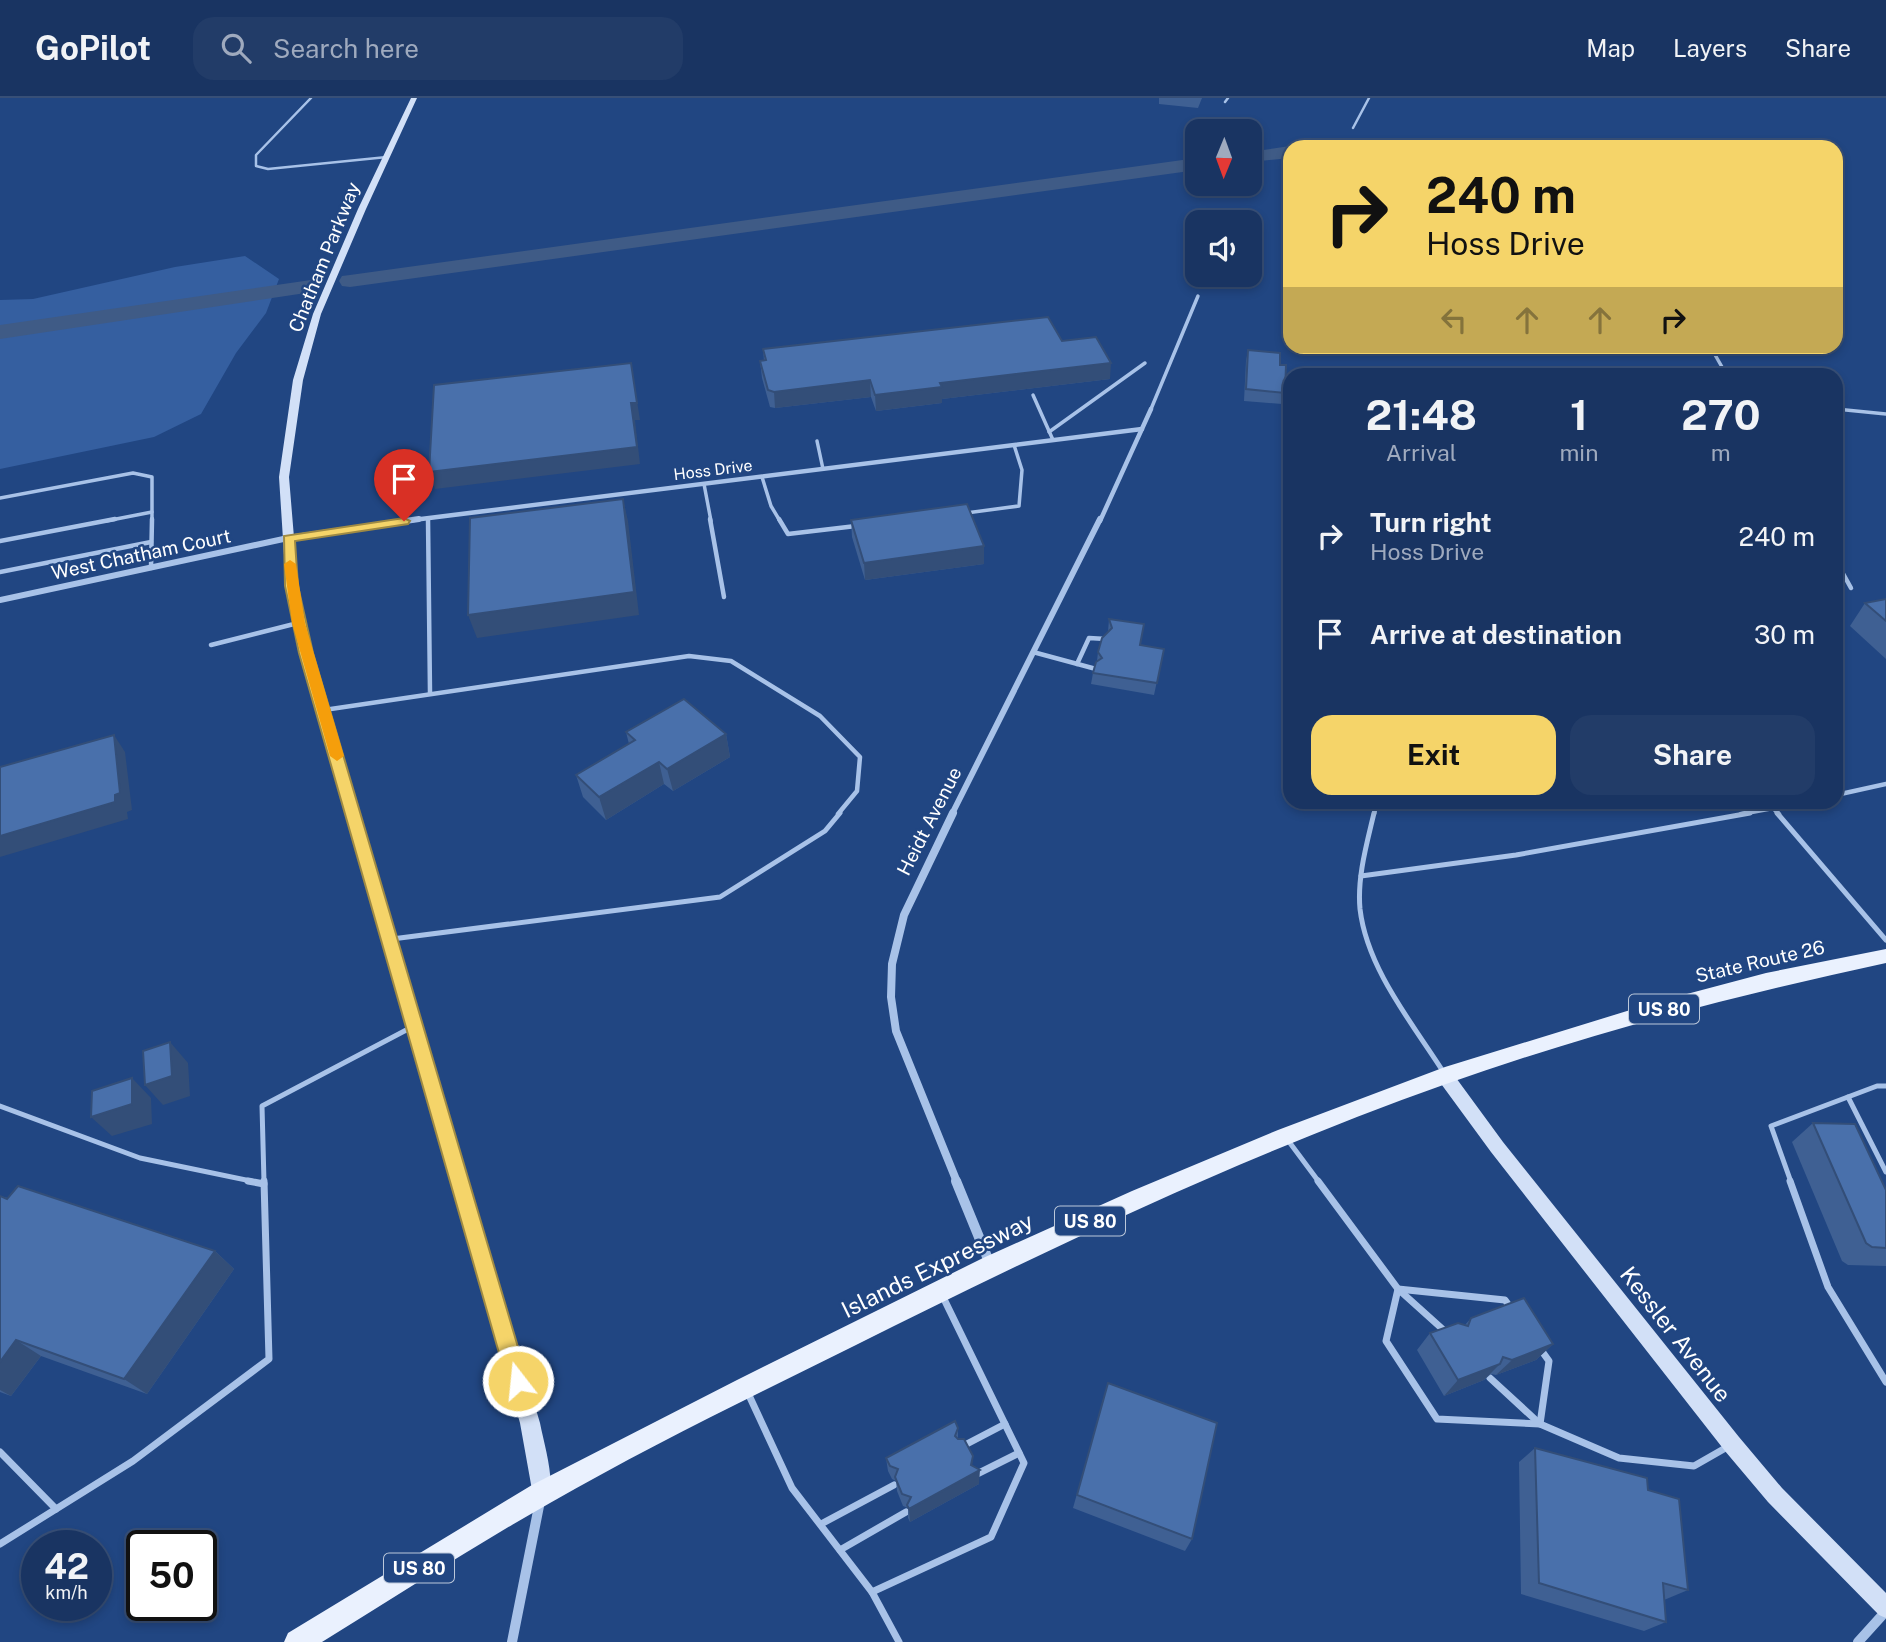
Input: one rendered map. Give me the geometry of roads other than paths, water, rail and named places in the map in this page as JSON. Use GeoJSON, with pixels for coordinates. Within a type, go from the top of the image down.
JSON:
{"type":"FeatureCollection","features":[{"type":"Feature","properties":{"kind":"main road","name":"Chatham Parkway"},"geometry":{"type":"LineString","coordinates":[[414,98],[317,314],[298,380],[284,466],[292,586],[298,623],[530,1423],[541,1494]]}},
{"type":"Feature","properties":{"kind":"main road","name":"State Route 26"},"geometry":{"type":"LineString","coordinates":[[1445,1076],[1653,1011],[1766,981],[1886,956]]}},
{"type":"Feature","properties":{"kind":"main road","name":"Islands Expressway"},"geometry":{"type":"LineString","coordinates":[[541,1494],[745,1388],[991,1266],[1140,1198],[1286,1137],[1445,1076]]}},
{"type":"Feature","properties":{"kind":"main road","name":"Kessler Avenue"},"geometry":{"type":"LineString","coordinates":[[1445,1076],[1497,1147],[1732,1444],[1775,1494],[1886,1610]]}},
{"type":"Feature","properties":{"kind":"main road","name":"US 80"},"geometry":{"type":"LineString","coordinates":[[297,1642],[541,1494]]}},
{"type":"Feature","properties":{"kind":"street","name":"Heidt Avenue"},"geometry":{"type":"LineString","coordinates":[[991,1266],[896,1031],[890,1008],[888,983],[899,927],[910,898],[1116,488],[1151,409]]}},
{"type":"Feature","properties":{"kind":"street","name":"Hoss Drive"},"geometry":{"type":"LineString","coordinates":[[288,538],[428,518],[1142,429]]}},
{"type":"Feature","properties":{"kind":"street","name":"West Chatham Court"},"geometry":{"type":"LineString","coordinates":[[0,600],[288,538]]}},
{"type":"Feature","properties":{"kind":"street"},"geometry":{"type":"LineString","coordinates":[[512,1642],[541,1494]]}},
{"type":"Feature","properties":{"kind":"street"},"geometry":{"type":"LineString","coordinates":[[1858,1642],[1886,1610]]}},
{"type":"Feature","properties":{"kind":"lane"},"geometry":{"type":"LineString","coordinates":[[311,98],[256,155],[256,166],[268,169],[387,157]]}},
{"type":"Feature","properties":{"kind":"lane"},"geometry":{"type":"LineString","coordinates":[[1353,128],[1369,98]]}},
{"type":"Feature","properties":{"kind":"lane"},"geometry":{"type":"LineString","coordinates":[[1151,409],[1198,296]]}},
{"type":"Feature","properties":{"kind":"lane"},"geometry":{"type":"LineString","coordinates":[[1049,432],[1145,363]]}},
{"type":"Feature","properties":{"kind":"lane"},"geometry":{"type":"LineString","coordinates":[[1032,395],[1053,440]]}},
{"type":"Feature","properties":{"kind":"lane"},"geometry":{"type":"LineString","coordinates":[[1843,410],[1886,414]]}},
{"type":"Feature","properties":{"kind":"lane"},"geometry":{"type":"LineString","coordinates":[[817,441],[823,469]]}},
{"type":"Feature","properties":{"kind":"lane"},"geometry":{"type":"LineString","coordinates":[[965,513],[1019,506],[1021,470],[1014,445]]}},
{"type":"Feature","properties":{"kind":"lane"},"geometry":{"type":"LineString","coordinates":[[0,498],[133,473],[152,477],[151,568]]}},
{"type":"Feature","properties":{"kind":"lane"},"geometry":{"type":"LineString","coordinates":[[762,477],[771,506],[788,534],[870,524]]}},
{"type":"Feature","properties":{"kind":"lane"},"geometry":{"type":"LineString","coordinates":[[704,484],[724,597]]}},
{"type":"Feature","properties":{"kind":"lane"},"geometry":{"type":"LineString","coordinates":[[0,541],[152,512]]}},
{"type":"Feature","properties":{"kind":"lane"},"geometry":{"type":"LineString","coordinates":[[428,518],[430,693]]}},
{"type":"Feature","properties":{"kind":"lane"},"geometry":{"type":"LineString","coordinates":[[0,572],[151,542]]}},
{"type":"Feature","properties":{"kind":"lane"},"geometry":{"type":"LineString","coordinates":[[1843,573],[1852,588]]}},
{"type":"Feature","properties":{"kind":"lane"},"geometry":{"type":"LineString","coordinates":[[211,645],[298,623]]}},
{"type":"Feature","properties":{"kind":"lane"},"geometry":{"type":"LineString","coordinates":[[1077,664],[1089,638],[1106,639]]}},
{"type":"Feature","properties":{"kind":"lane"},"geometry":{"type":"LineString","coordinates":[[1033,652],[1096,669]]}},
{"type":"Feature","properties":{"kind":"lane"},"geometry":{"type":"LineString","coordinates":[[324,710],[688,656],[731,661],[820,716],[860,757],[857,791],[825,831],[720,897],[390,939]]}},
{"type":"Feature","properties":{"kind":"lane"},"geometry":{"type":"LineString","coordinates":[[1843,793],[1886,784]]}},
{"type":"Feature","properties":{"kind":"lane"},"geometry":{"type":"LineString","coordinates":[[1375,809],[1361,876],[1362,927],[1394,989],[1445,1076]]}},
{"type":"Feature","properties":{"kind":"lane"},"geometry":{"type":"LineString","coordinates":[[1361,876],[1503,859],[1628,838],[1768,809]]}},
{"type":"Feature","properties":{"kind":"lane"},"geometry":{"type":"LineString","coordinates":[[1774,809],[1886,940]]}},
{"type":"Feature","properties":{"kind":"lane"},"geometry":{"type":"LineString","coordinates":[[0,1544],[133,1461],[269,1359],[262,1106],[415,1026]]}},
{"type":"Feature","properties":{"kind":"lane"},"geometry":{"type":"LineString","coordinates":[[1886,1086],[1877,1086],[1771,1126],[1828,1287],[1886,1382]]}},
{"type":"Feature","properties":{"kind":"lane"},"geometry":{"type":"LineString","coordinates":[[1848,1097],[1886,1172]]}},
{"type":"Feature","properties":{"kind":"lane"},"geometry":{"type":"LineString","coordinates":[[0,1106],[140,1158],[264,1184]]}},
{"type":"Feature","properties":{"kind":"lane"},"geometry":{"type":"LineString","coordinates":[[1286,1137],[1398,1289],[1451,1337]]}},
{"type":"Feature","properties":{"kind":"lane"},"geometry":{"type":"LineString","coordinates":[[1398,1289],[1386,1341],[1437,1419],[1540,1424]]}},
{"type":"Feature","properties":{"kind":"lane"},"geometry":{"type":"LineString","coordinates":[[1398,1289],[1505,1300],[1549,1361],[1540,1424]]}},
{"type":"Feature","properties":{"kind":"lane"},"geometry":{"type":"LineString","coordinates":[[872,1592],[991,1537],[1024,1463],[940,1291]]}},
{"type":"Feature","properties":{"kind":"lane"},"geometry":{"type":"LineString","coordinates":[[1490,1378],[1540,1424],[1619,1458],[1694,1466],[1732,1444]]}},
{"type":"Feature","properties":{"kind":"lane"},"geometry":{"type":"LineString","coordinates":[[745,1388],[792,1488],[872,1592],[898,1642]]}},
{"type":"Feature","properties":{"kind":"lane"},"geometry":{"type":"LineString","coordinates":[[961,1448],[1005,1424]]}},
{"type":"Feature","properties":{"kind":"lane"},"geometry":{"type":"LineString","coordinates":[[0,1452],[56,1509]]}},
{"type":"Feature","properties":{"kind":"lane"},"geometry":{"type":"LineString","coordinates":[[975,1475],[1019,1453]]}},
{"type":"Feature","properties":{"kind":"lane"},"geometry":{"type":"LineString","coordinates":[[821,1524],[894,1485]]}},
{"type":"Feature","properties":{"kind":"lane"},"geometry":{"type":"LineString","coordinates":[[840,1550],[906,1512]]}},
{"type":"Feature","properties":{"kind":"waterway"},"geometry":{"type":"LineString","coordinates":[[1262,156],[1283,153]]}},
{"type":"Feature","properties":{"kind":"waterway"},"geometry":{"type":"LineString","coordinates":[[350,281],[1185,166]]}},
{"type":"Feature","properties":{"kind":"waterway"},"geometry":{"type":"LineString","coordinates":[[0,332],[311,286]]}}]}
